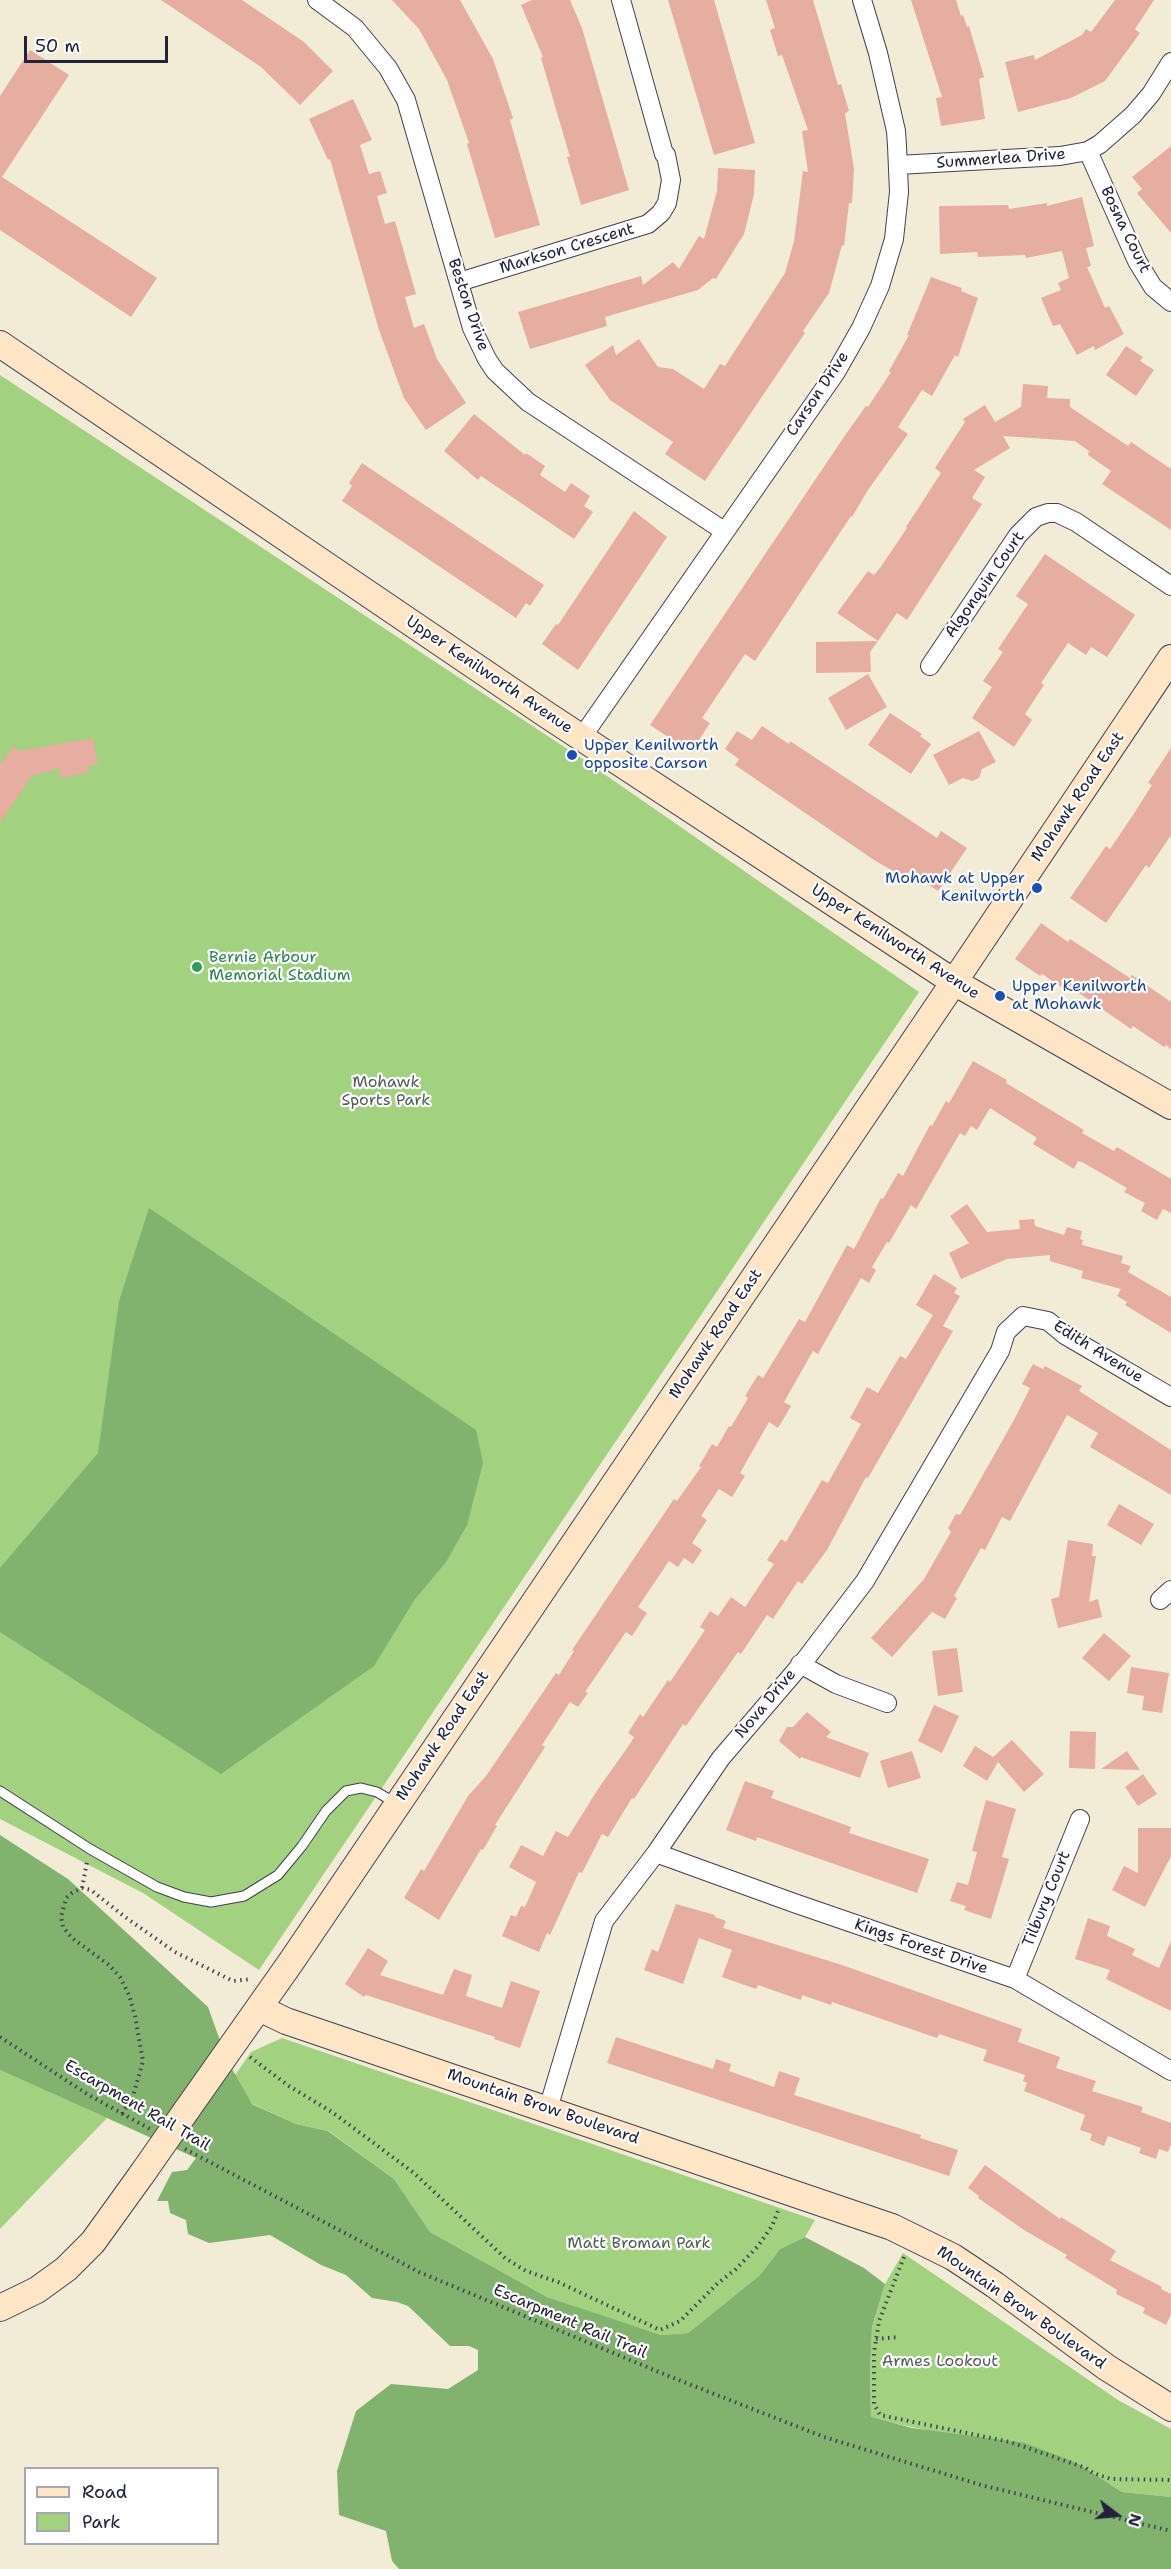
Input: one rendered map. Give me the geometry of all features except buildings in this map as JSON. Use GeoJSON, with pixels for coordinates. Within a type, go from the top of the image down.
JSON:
{"type":"FeatureCollection","features":[{"type":"Feature","properties":{"kind":"main road","name":"Upper Kenilworth Avenue"},"geometry":{"type":"LineString","coordinates":[[0,344],[582,737],[954,982],[1171,1106]]}},
{"type":"Feature","properties":{"kind":"main road","name":"Mohawk Road East"},"geometry":{"type":"LineString","coordinates":[[259,2008],[1171,658]]}},
{"type":"Feature","properties":{"kind":"main road","name":"Mountain Brow Boulevard"},"geometry":{"type":"LineString","coordinates":[[259,2008],[286,2020],[842,2209],[930,2244],[995,2285],[1106,2367],[1171,2408]]}},
{"type":"Feature","properties":{"kind":"main road"},"geometry":{"type":"LineString","coordinates":[[0,2308],[37,2290],[66,2269],[93,2242],[259,2008]]}},
{"type":"Feature","properties":{"kind":"street","name":"Beston Drive"},"geometry":{"type":"LineString","coordinates":[[317,0],[356,28],[384,62],[406,100],[481,349],[502,379],[528,402],[724,531]]}},
{"type":"Feature","properties":{"kind":"street","name":"Markson Crescent"},"geometry":{"type":"LineString","coordinates":[[459,282],[648,225],[661,213],[667,203],[671,180],[666,155],[621,0]]}},
{"type":"Feature","properties":{"kind":"street","name":"Carson Drive"},"geometry":{"type":"LineString","coordinates":[[582,737],[836,372],[861,328],[880,286],[894,239],[899,192],[896,131],[862,0]]}},
{"type":"Feature","properties":{"kind":"street","name":"Summerlea Drive"},"geometry":{"type":"LineString","coordinates":[[898,165],[1060,156],[1088,151],[1100,144],[1133,115],[1151,94],[1171,62]]}},
{"type":"Feature","properties":{"kind":"street","name":"Bosna Court"},"geometry":{"type":"LineString","coordinates":[[1088,151],[1137,261],[1153,287],[1171,302]]}},
{"type":"Feature","properties":{"kind":"street","name":"Algonquin Court"},"geometry":{"type":"LineString","coordinates":[[930,666],[1018,535],[1036,517],[1048,513],[1057,513],[1076,522],[1171,586]]}},
{"type":"Feature","properties":{"kind":"street","name":"Edith Avenue"},"geometry":{"type":"LineString","coordinates":[[1023,1316],[1048,1321],[1065,1335],[1171,1396]]}},
{"type":"Feature","properties":{"kind":"street","name":"Nova Drive"},"geometry":{"type":"LineString","coordinates":[[548,2109],[604,1921],[656,1853],[721,1758],[800,1664],[865,1581],[1000,1352],[1006,1332],[1023,1316]]}},
{"type":"Feature","properties":{"kind":"street"},"geometry":{"type":"LineString","coordinates":[[800,1664],[836,1684],[887,1703]]}},
{"type":"Feature","properties":{"kind":"street","name":"Tilbury Court"},"geometry":{"type":"LineString","coordinates":[[1015,1979],[1080,1819]]}},
{"type":"Feature","properties":{"kind":"street","name":"Kings Forest Drive"},"geometry":{"type":"LineString","coordinates":[[656,1853],[794,1904],[1015,1979],[1171,2071]]}},
{"type":"Feature","properties":{"kind":"lane"},"geometry":{"type":"LineString","coordinates":[[0,1791],[90,1849],[157,1887],[184,1897],[211,1902],[244,1896],[278,1875],[327,1811],[346,1791],[361,1788],[377,1792],[397,1804]]}},
{"type":"Feature","properties":{"kind":"path"},"geometry":{"type":"LineString","coordinates":[[82,1888],[90,1849]]}},
{"type":"Feature","properties":{"kind":"path"},"geometry":{"type":"LineString","coordinates":[[122,2114],[133,2096],[143,2061],[135,2016],[129,1995],[120,1977],[109,1965],[72,1938],[63,1927],[61,1917],[66,1898],[82,1888],[99,1894],[125,1917],[185,1957],[233,1981],[256,1978]]}},
{"type":"Feature","properties":{"kind":"path","name":"Escarpment Rail Trail"},"geometry":{"type":"LineString","coordinates":[[0,2037],[87,2094],[151,2130]]}},
{"type":"Feature","properties":{"kind":"path"},"geometry":{"type":"LineString","coordinates":[[247,2055],[289,2086],[332,2112],[414,2174],[505,2258],[526,2271],[558,2282],[660,2330],[680,2321],[717,2284],[736,2269],[758,2246],[772,2226],[778,2210]]}},
{"type":"Feature","properties":{"kind":"path","name":"Escarpment Rail Trail"},"geometry":{"type":"LineString","coordinates":[[180,2146],[419,2272],[671,2377],[824,2437],[981,2485],[1171,2531]]}},
{"type":"Feature","properties":{"kind":"path"},"geometry":{"type":"LineString","coordinates":[[904,2257],[879,2321],[876,2339],[874,2403],[880,2415],[1010,2442],[1086,2468],[1111,2480],[1171,2480]]}},
{"type":"Feature","properties":{"kind":"path"},"geometry":{"type":"LineString","coordinates":[[876,2339],[898,2337]]}},
{"type":"Feature","properties":{"kind":"green space","name":"Mohawk Sports Park"},"geometry":{"type":"Polygon","coordinates":[[[0,375],[581,758],[919,992],[259,1970],[143,1893],[0,1819],[0,375]]]}},
{"type":"Feature","properties":{"kind":"green space"},"geometry":{"type":"Polygon","coordinates":[[[149,1208],[476,1430],[483,1463],[467,1525],[446,1562],[415,1599],[374,1666],[221,1774],[0,1632],[0,1568],[98,1453],[119,1301],[149,1208]]]}},
{"type":"Feature","properties":{"kind":"green space"},"geometry":{"type":"Polygon","coordinates":[[[0,1835],[68,1879],[208,2007],[227,2060],[252,2104],[296,2124],[328,2131],[394,2179],[430,2232],[547,2297],[661,2335],[688,2333],[760,2275],[780,2249],[805,2237],[864,2268],[885,2284],[872,2327],[871,2417],[912,2428],[1025,2443],[1079,2464],[1122,2492],[1171,2497],[1171,2569],[399,2569],[392,2561],[386,2531],[339,2515],[337,2471],[356,2411],[391,2384],[448,2389],[478,2370],[478,2350],[469,2346],[450,2346],[408,2306],[372,2298],[346,2275],[321,2265],[270,2235],[209,2243],[188,2234],[186,2220],[170,2213],[168,2201],[157,2201],[172,2172],[187,2170],[196,2158],[0,2070],[0,1835]]]}},
{"type":"Feature","properties":{"kind":"green space","name":"Matt Broman Park"},"geometry":{"type":"Polygon","coordinates":[[[282,2038],[815,2220],[805,2237],[780,2249],[760,2275],[688,2333],[661,2335],[620,2322],[547,2297],[430,2232],[394,2179],[329,2131],[296,2124],[251,2103],[235,2075],[251,2052],[282,2038]]]}},
{"type":"Feature","properties":{"kind":"green space"},"geometry":{"type":"Polygon","coordinates":[[[0,2070],[107,2118],[0,2229],[0,2070]]]}},
{"type":"Feature","properties":{"kind":"green space","name":"Armes Lookout"},"geometry":{"type":"Polygon","coordinates":[[[903,2253],[1118,2400],[1171,2429],[1171,2497],[1122,2492],[1079,2464],[871,2418],[872,2327],[885,2284],[903,2253]]]}},
{"type":"Feature","properties":{"kind":"place","name":"Upper Kenilworth opposite Carson"},"geometry":{"type":"Point","coordinates":[572,755]}},
{"type":"Feature","properties":{"kind":"place","name":"Mohawk at Upper Kenilworth"},"geometry":{"type":"Point","coordinates":[1037,888]}},
{"type":"Feature","properties":{"kind":"place","name":"Bernie Arbour Memorial Stadium"},"geometry":{"type":"Point","coordinates":[197,967]}},
{"type":"Feature","properties":{"kind":"place","name":"Upper Kenilworth at Mohawk"},"geometry":{"type":"Point","coordinates":[1000,996]}}]}
